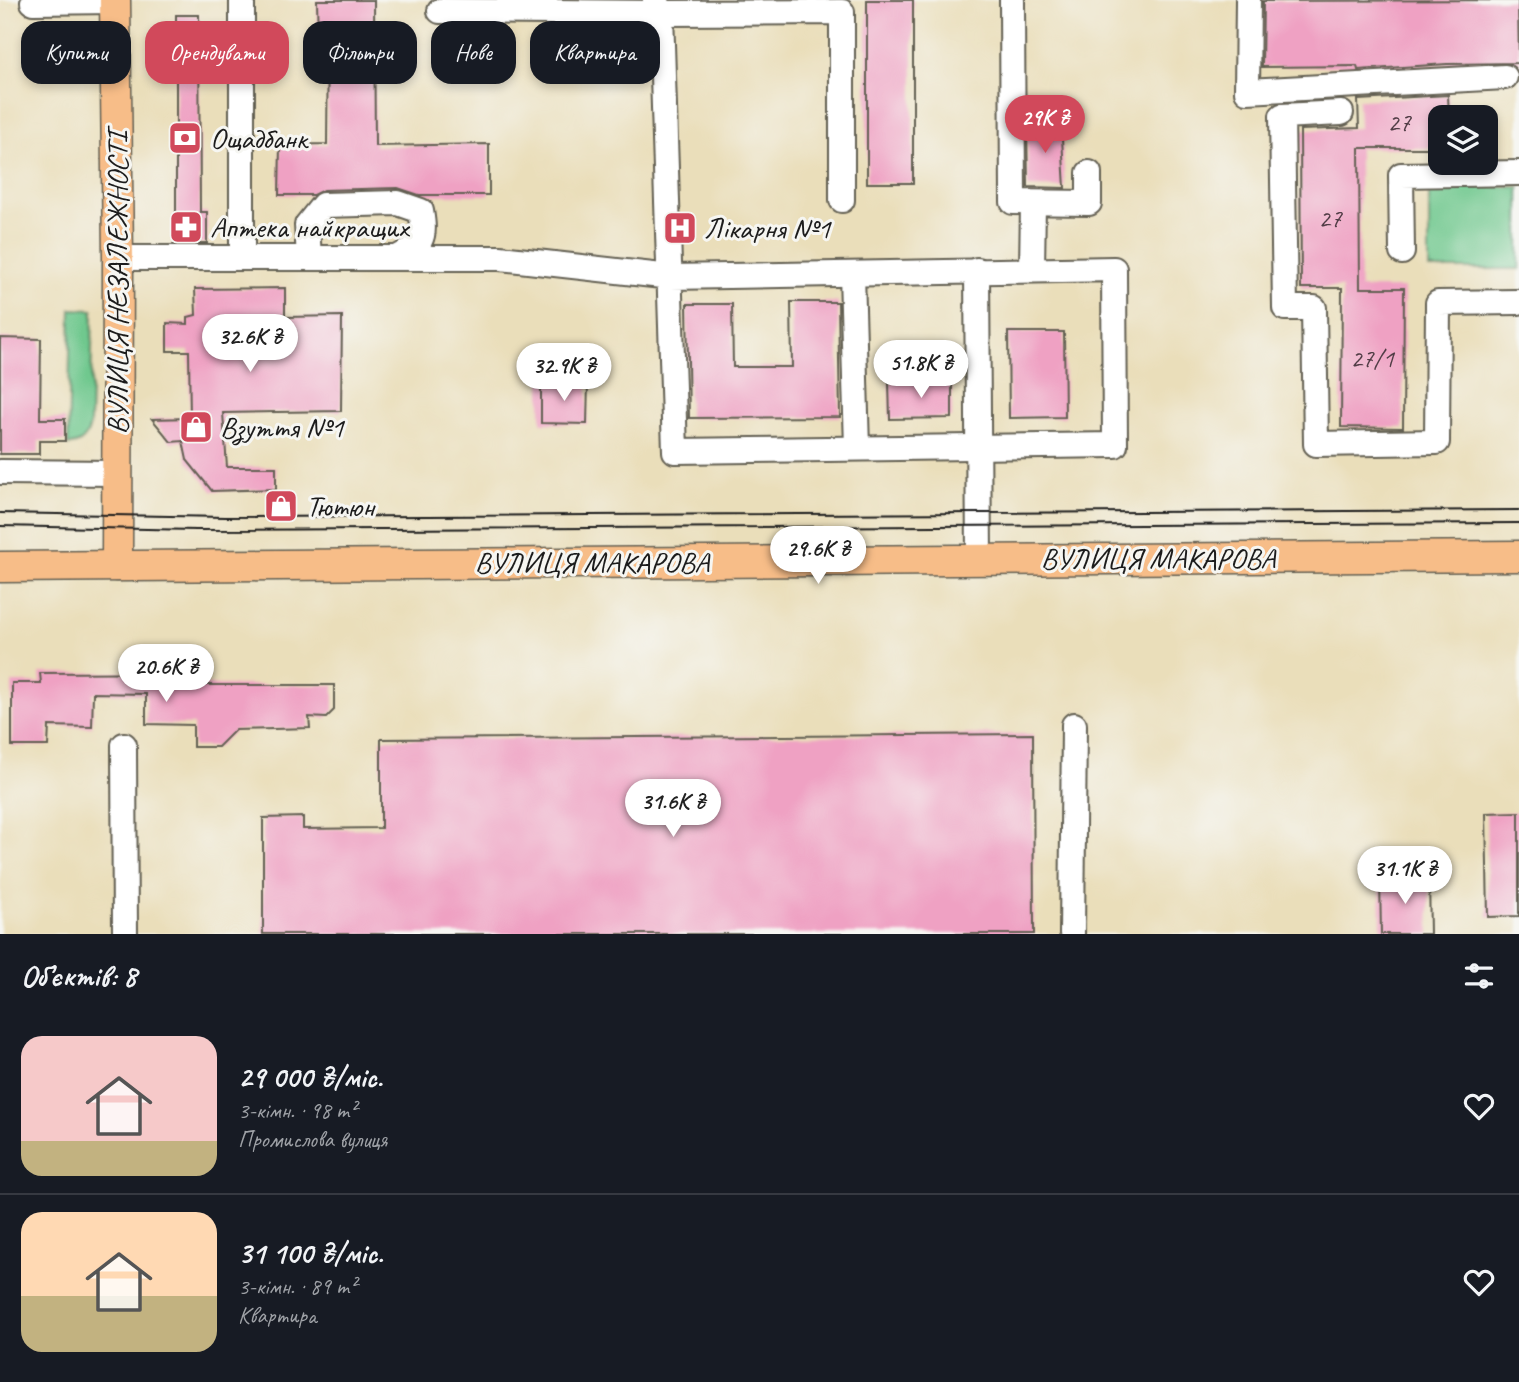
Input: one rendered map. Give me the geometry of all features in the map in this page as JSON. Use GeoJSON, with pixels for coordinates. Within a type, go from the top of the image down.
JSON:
{"type":"FeatureCollection","features":[{"type":"Feature","properties":{"kind":"main road","name":"ВУЛИЦЯ НЕЗАЛЕЖНОСТІ"},"geometry":{"type":"LineString","coordinates":[[115,1],[117,566]]}},
{"type":"Feature","properties":{"kind":"main road","name":"ВУЛИЦЯ МАКАРОВА"},"geometry":{"type":"LineString","coordinates":[[0,567],[1519,556]]}},
{"type":"Feature","properties":{"kind":"street"},"geometry":{"type":"LineString","coordinates":[[242,0],[242,258]]}},
{"type":"Feature","properties":{"kind":"street"},"geometry":{"type":"LineString","coordinates":[[1012,0],[1013,202],[1089,202],[1089,173]]}},
{"type":"Feature","properties":{"kind":"street"},"geometry":{"type":"LineString","coordinates":[[1248,0],[1247,90],[1505,77]]}},
{"type":"Feature","properties":{"kind":"street"},"geometry":{"type":"LineString","coordinates":[[33,2],[115,1]]}},
{"type":"Feature","properties":{"kind":"street"},"geometry":{"type":"LineString","coordinates":[[118,258],[500,258],[671,276],[1114,269],[1115,445],[675,451],[671,276],[658,7]]}},
{"type":"Feature","properties":{"kind":"street"},"geometry":{"type":"LineString","coordinates":[[440,11],[658,7],[842,12],[842,200]]}},
{"type":"Feature","properties":{"kind":"street"},"geometry":{"type":"LineString","coordinates":[[1341,113],[1282,116],[1285,307],[1314,308],[1316,444],[1437,442],[1438,303],[1519,302]]}},
{"type":"Feature","properties":{"kind":"street"},"geometry":{"type":"LineString","coordinates":[[1402,252],[1401,175],[1519,173]]}},
{"type":"Feature","properties":{"kind":"street"},"geometry":{"type":"LineString","coordinates":[[309,258],[307,225],[323,205],[398,203],[421,211],[425,231],[416,248],[397,258]]}},
{"type":"Feature","properties":{"kind":"street"},"geometry":{"type":"LineString","coordinates":[[1032,269],[1033,203]]}},
{"type":"Feature","properties":{"kind":"street"},"geometry":{"type":"LineString","coordinates":[[978,270],[979,560]]}},
{"type":"Feature","properties":{"kind":"street"},"geometry":{"type":"LineString","coordinates":[[852,274],[857,448]]}},
{"type":"Feature","properties":{"kind":"street"},"geometry":{"type":"LineString","coordinates":[[0,472],[118,473]]}},
{"type":"Feature","properties":{"kind":"street"},"geometry":{"type":"LineString","coordinates":[[1072,934],[1073,725]]}},
{"type":"Feature","properties":{"kind":"street"},"geometry":{"type":"LineString","coordinates":[[124,745],[125,934]]}},
{"type":"Feature","properties":{"kind":"green space"},"geometry":{"type":"Polygon","coordinates":[[[1429,187],[1519,187],[1519,269],[1429,269],[1429,187]]]}},
{"type":"Feature","properties":{"kind":"green space"},"geometry":{"type":"Polygon","coordinates":[[[71,309],[93,310],[90,423],[83,439],[77,444],[68,445],[71,309]]]}},
{"type":"Feature","properties":{"kind":"building"},"geometry":{"type":"Polygon","coordinates":[[[317,0],[374,0],[374,21],[318,21],[317,0]]]}},
{"type":"Feature","properties":{"kind":"building"},"geometry":{"type":"Polygon","coordinates":[[[867,0],[913,0],[913,183],[867,183],[867,0]]]}},
{"type":"Feature","properties":{"kind":"building"},"geometry":{"type":"Polygon","coordinates":[[[1518,0],[1519,63],[1447,64],[1358,70],[1357,66],[1262,67],[1263,1],[1518,0]]]}},
{"type":"Feature","properties":{"kind":"building"},"geometry":{"type":"Polygon","coordinates":[[[176,15],[199,15],[199,21],[176,21],[176,15]]]}},
{"type":"Feature","properties":{"kind":"building"},"geometry":{"type":"Polygon","coordinates":[[[176,84],[199,84],[200,212],[207,212],[207,243],[176,243],[176,84]]]}},
{"type":"Feature","properties":{"kind":"building"},"geometry":{"type":"Polygon","coordinates":[[[328,84],[375,84],[375,146],[489,144],[489,195],[419,195],[398,188],[323,190],[313,195],[279,195],[280,145],[327,144],[328,84]]]}},
{"type":"Feature","properties":{"kind":"building"},"geometry":{"type":"Polygon","coordinates":[[[1448,95],[1448,105],[1428,105],[1428,148],[1359,148],[1360,288],[1404,288],[1403,428],[1341,427],[1342,288],[1301,288],[1300,130],[1359,128],[1358,100],[1448,95]]]}},
{"type":"Feature","properties":{"kind":"building"},"geometry":{"type":"Polygon","coordinates":[[[1061,122],[1065,188],[1028,187],[1027,123],[1061,122]]]}},
{"type":"Feature","properties":{"kind":"building"},"geometry":{"type":"Polygon","coordinates":[[[285,288],[285,317],[342,316],[341,411],[223,413],[227,467],[276,467],[276,489],[212,491],[187,460],[183,441],[171,442],[152,419],[190,418],[189,351],[167,351],[167,323],[188,324],[188,317],[196,315],[195,289],[285,288]]]}},
{"type":"Feature","properties":{"kind":"building"},"geometry":{"type":"Polygon","coordinates":[[[791,302],[838,302],[840,417],[689,418],[687,304],[732,304],[733,367],[792,367],[791,302]]]}},
{"type":"Feature","properties":{"kind":"building"},"geometry":{"type":"Polygon","coordinates":[[[1008,332],[1064,332],[1065,417],[1009,418],[1008,332]]]}},
{"type":"Feature","properties":{"kind":"building"},"geometry":{"type":"Polygon","coordinates":[[[0,338],[41,339],[40,419],[65,419],[65,441],[39,441],[39,454],[0,454],[0,338]]]}},
{"type":"Feature","properties":{"kind":"building"},"geometry":{"type":"Polygon","coordinates":[[[952,381],[952,418],[890,419],[889,382],[952,381]]]}},
{"type":"Feature","properties":{"kind":"building"},"geometry":{"type":"Polygon","coordinates":[[[541,382],[588,382],[587,424],[541,423],[541,382]]]}},
{"type":"Feature","properties":{"kind":"building"},"geometry":{"type":"Polygon","coordinates":[[[198,672],[198,685],[334,685],[334,710],[326,718],[309,717],[310,728],[235,730],[218,747],[193,747],[193,725],[146,724],[146,694],[93,693],[92,727],[49,726],[48,746],[12,746],[12,683],[41,683],[40,673],[198,672]]]}},
{"type":"Feature","properties":{"kind":"building"},"geometry":{"type":"Polygon","coordinates":[[[1033,734],[1034,934],[263,934],[263,818],[303,817],[303,829],[381,828],[381,739],[1033,734]]]}},
{"type":"Feature","properties":{"kind":"building"},"geometry":{"type":"Polygon","coordinates":[[[1519,812],[1519,916],[1488,917],[1486,813],[1519,812]]]}},
{"type":"Feature","properties":{"kind":"building"},"geometry":{"type":"Polygon","coordinates":[[[1429,877],[1430,934],[1381,934],[1380,878],[1429,877]]]}},
{"type":"Feature","properties":{"kind":"tram line"},"geometry":{"type":"LineString","coordinates":[[0,513],[226,517],[1519,510]]}},
{"type":"Feature","properties":{"kind":"tram line"},"geometry":{"type":"LineString","coordinates":[[0,526],[196,530],[1519,523]]}},
{"type":"Feature","properties":{"kind":"place","name":"Ощадбанк"},"geometry":{"type":"Point","coordinates":[185,138]}},
{"type":"Feature","properties":{"kind":"place","name":"Аптека найкращих"},"geometry":{"type":"Point","coordinates":[186,227]}},
{"type":"Feature","properties":{"kind":"place","name":"Лікарня №1"},"geometry":{"type":"Point","coordinates":[680,228]}},
{"type":"Feature","properties":{"kind":"place","name":"Взуття №1"},"geometry":{"type":"Point","coordinates":[196,427]}},
{"type":"Feature","properties":{"kind":"place","name":"Тютюн"},"geometry":{"type":"Point","coordinates":[281,506]}}]}
